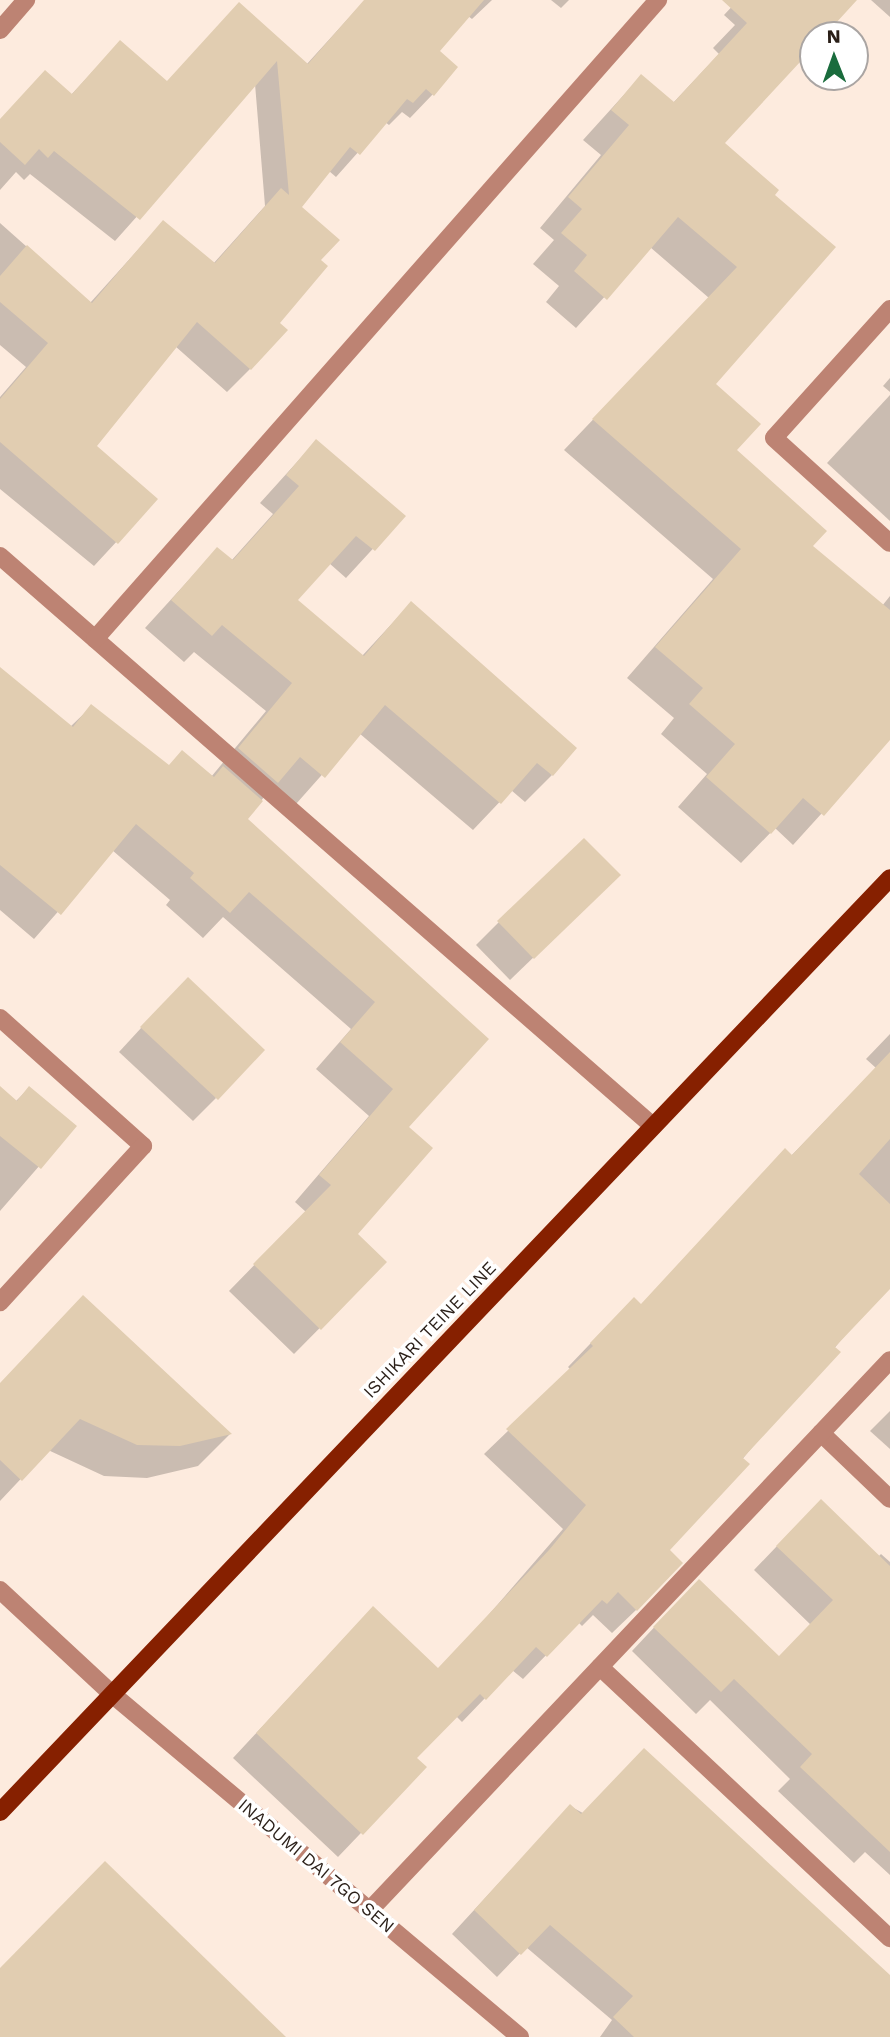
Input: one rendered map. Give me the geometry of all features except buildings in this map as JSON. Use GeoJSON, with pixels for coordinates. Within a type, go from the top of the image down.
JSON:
{"type":"FeatureCollection","features":[{"type":"Feature","properties":{"kind":"main road","name":"ISHIKARI TEINE LINE"},"geometry":{"type":"LineString","coordinates":[[0,1812],[890,878]]}},
{"type":"Feature","properties":{"kind":"street"},"geometry":{"type":"LineString","coordinates":[[0,30],[26,0]]}},
{"type":"Feature","properties":{"kind":"street"},"geometry":{"type":"LineString","coordinates":[[95,639],[658,0]]}},
{"type":"Feature","properties":{"kind":"street"},"geometry":{"type":"LineString","coordinates":[[890,309],[774,438],[890,543]]}},
{"type":"Feature","properties":{"kind":"street"},"geometry":{"type":"LineString","coordinates":[[0,556],[653,1126]]}},
{"type":"Feature","properties":{"kind":"street"},"geometry":{"type":"LineString","coordinates":[[0,1018],[143,1146],[0,1302]]}},
{"type":"Feature","properties":{"kind":"street"},"geometry":{"type":"LineString","coordinates":[[369,1911],[890,1360]]}},
{"type":"Feature","properties":{"kind":"street"},"geometry":{"type":"LineString","coordinates":[[821,1433],[890,1499]]}},
{"type":"Feature","properties":{"kind":"street","name":"INADUMI DAI 7GO SEN"},"geometry":{"type":"LineString","coordinates":[[0,1590],[112,1694],[520,2037]]}},
{"type":"Feature","properties":{"kind":"street"},"geometry":{"type":"LineString","coordinates":[[600,1667],[890,1938]]}}]}
